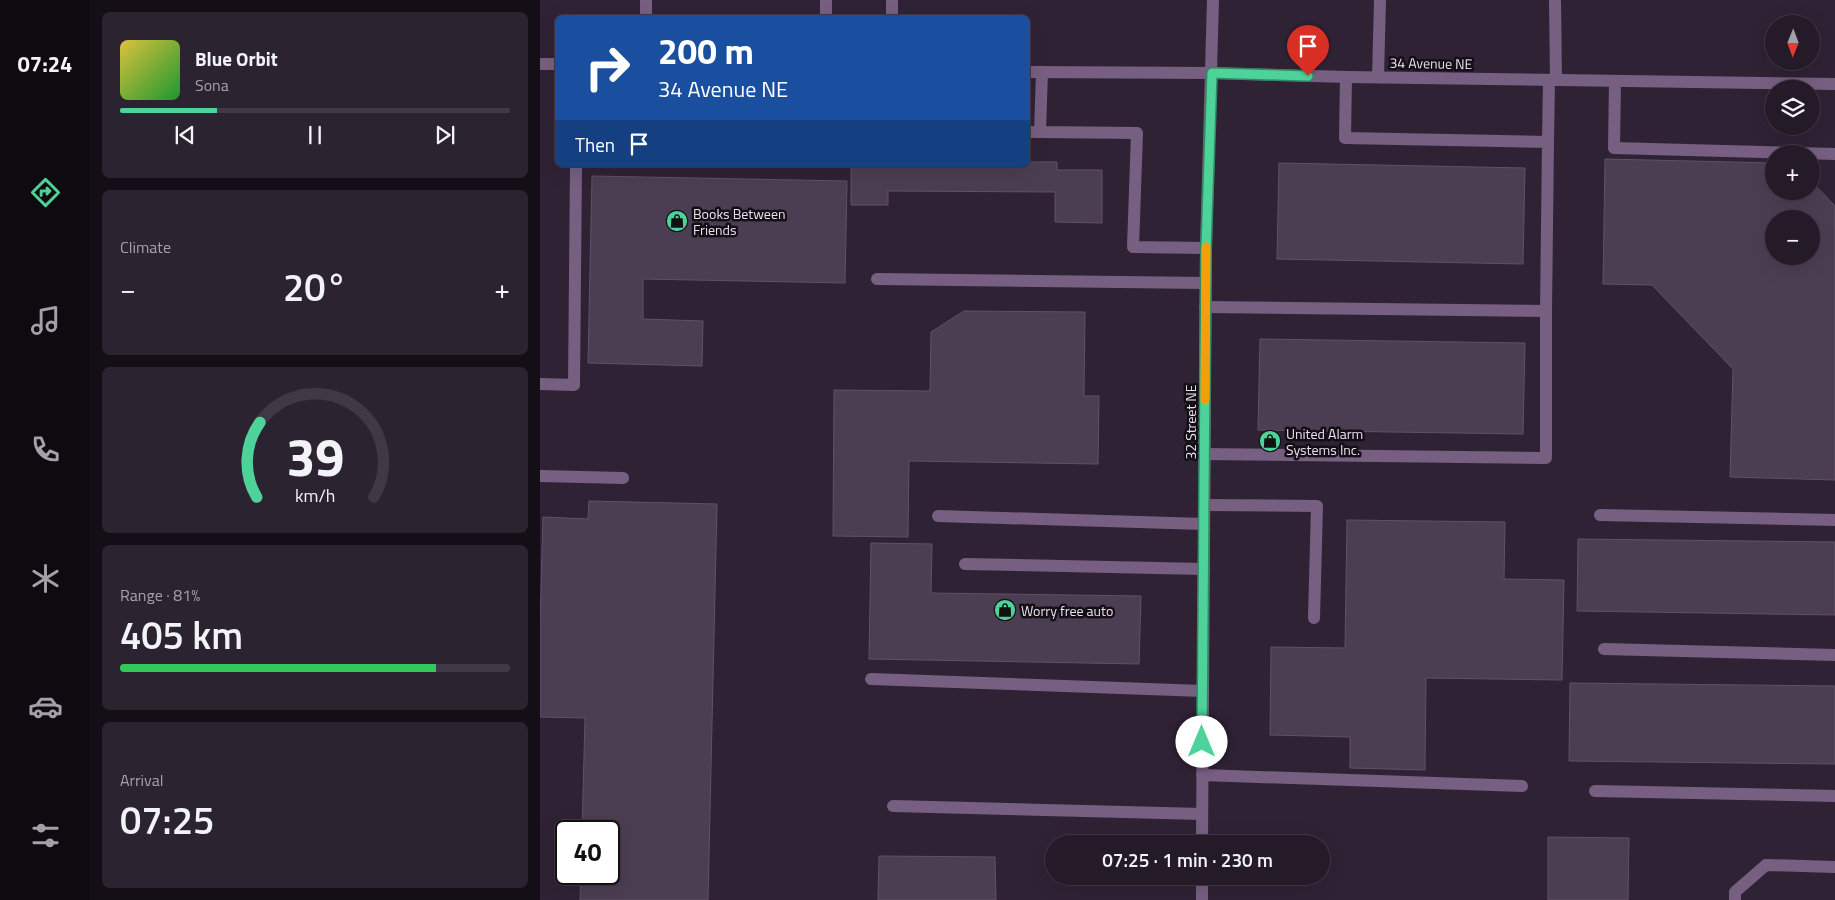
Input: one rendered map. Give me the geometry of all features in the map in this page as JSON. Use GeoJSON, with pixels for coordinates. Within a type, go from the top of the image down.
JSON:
{"type":"FeatureCollection","features":[{"type":"Feature","properties":{"kind":"street"},"geometry":{"type":"LineString","coordinates":[[646,0],[646,15]]}},
{"type":"Feature","properties":{"kind":"street"},"geometry":{"type":"LineString","coordinates":[[826,0],[826,15]]}},
{"type":"Feature","properties":{"kind":"street"},"geometry":{"type":"LineString","coordinates":[[892,0],[892,15]]}},
{"type":"Feature","properties":{"kind":"street","name":"32 Street NE"},"geometry":{"type":"LineString","coordinates":[[1202,835],[1205,284],[1213,0]]}},
{"type":"Feature","properties":{"kind":"street"},"geometry":{"type":"LineString","coordinates":[[1378,77],[1380,0]]}},
{"type":"Feature","properties":{"kind":"street"},"geometry":{"type":"LineString","coordinates":[[1204,454],[1546,458],[1548,142],[1553,80],[1555,0]]}},
{"type":"Feature","properties":{"kind":"street"},"geometry":{"type":"LineString","coordinates":[[540,64],[555,64]]}},
{"type":"Feature","properties":{"kind":"street","name":"34 Avenue NE"},"geometry":{"type":"LineString","coordinates":[[1030,72],[1212,73],[1346,77],[1835,84]]}},
{"type":"Feature","properties":{"kind":"street"},"geometry":{"type":"LineString","coordinates":[[1042,72],[1034,132],[1137,133],[1133,247],[1206,248]]}},
{"type":"Feature","properties":{"kind":"street"},"geometry":{"type":"LineString","coordinates":[[1346,77],[1345,138],[1548,142]]}},
{"type":"Feature","properties":{"kind":"street"},"geometry":{"type":"LineString","coordinates":[[1615,81],[1614,148],[1835,154]]}},
{"type":"Feature","properties":{"kind":"street"},"geometry":{"type":"LineString","coordinates":[[540,384],[574,385],[576,167]]}},
{"type":"Feature","properties":{"kind":"street"},"geometry":{"type":"LineString","coordinates":[[877,279],[1205,284]]}},
{"type":"Feature","properties":{"kind":"street"},"geometry":{"type":"LineString","coordinates":[[1205,307],[1546,311]]}},
{"type":"Feature","properties":{"kind":"street"},"geometry":{"type":"LineString","coordinates":[[540,476],[623,478]]}},
{"type":"Feature","properties":{"kind":"street"},"geometry":{"type":"LineString","coordinates":[[1204,505],[1317,506],[1314,618]]}},
{"type":"Feature","properties":{"kind":"street"},"geometry":{"type":"LineString","coordinates":[[1600,515],[1835,520]]}},
{"type":"Feature","properties":{"kind":"street"},"geometry":{"type":"LineString","coordinates":[[938,516],[1204,524]]}},
{"type":"Feature","properties":{"kind":"street"},"geometry":{"type":"LineString","coordinates":[[965,564],[1204,568]]}},
{"type":"Feature","properties":{"kind":"street"},"geometry":{"type":"LineString","coordinates":[[1604,648],[1835,655]]}},
{"type":"Feature","properties":{"kind":"street"},"geometry":{"type":"LineString","coordinates":[[870,679],[1203,691]]}},
{"type":"Feature","properties":{"kind":"street"},"geometry":{"type":"LineString","coordinates":[[1202,775],[1522,786]]}},
{"type":"Feature","properties":{"kind":"street"},"geometry":{"type":"LineString","coordinates":[[1595,791],[1835,796]]}},
{"type":"Feature","properties":{"kind":"street"},"geometry":{"type":"LineString","coordinates":[[893,806],[1202,814]]}},
{"type":"Feature","properties":{"kind":"street"},"geometry":{"type":"LineString","coordinates":[[1735,900],[1735,892],[1766,865],[1835,867]]}},
{"type":"Feature","properties":{"kind":"street"},"geometry":{"type":"LineString","coordinates":[[1202,885],[1202,900]]}},
{"type":"Feature","properties":{"kind":"building"},"geometry":{"type":"Polygon","coordinates":[[[1605,159],[1765,163],[1765,200],[1820,200],[1820,190],[1835,206],[1835,480],[1730,477],[1733,369],[1652,285],[1603,284],[1605,159]]]}},
{"type":"Feature","properties":{"kind":"building"},"geometry":{"type":"Polygon","coordinates":[[[1030,162],[1057,162],[1057,170],[1102,170],[1102,223],[1055,222],[1055,192],[888,191],[888,205],[851,205],[851,167],[1030,167],[1030,162]]]}},
{"type":"Feature","properties":{"kind":"building"},"geometry":{"type":"Polygon","coordinates":[[[1279,163],[1525,168],[1523,264],[1277,259],[1279,163]]]}},
{"type":"Feature","properties":{"kind":"building"},"geometry":{"type":"Polygon","coordinates":[[[592,176],[847,181],[845,283],[643,279],[643,319],[703,321],[702,366],[588,363],[592,176]]]}},
{"type":"Feature","properties":{"kind":"building"},"geometry":{"type":"Polygon","coordinates":[[[964,311],[1085,312],[1084,396],[1099,396],[1098,464],[909,461],[908,537],[833,536],[834,390],[930,391],[931,332],[964,311]]]}},
{"type":"Feature","properties":{"kind":"building"},"geometry":{"type":"Polygon","coordinates":[[[1260,339],[1525,343],[1523,434],[1258,430],[1260,339]]]}},
{"type":"Feature","properties":{"kind":"building"},"geometry":{"type":"Polygon","coordinates":[[[589,501],[717,504],[708,900],[580,900],[581,885],[620,885],[620,820],[582,820],[585,718],[540,717],[540,626],[543,517],[588,519],[589,501]]]}},
{"type":"Feature","properties":{"kind":"building"},"geometry":{"type":"Polygon","coordinates":[[[1347,520],[1505,522],[1504,579],[1564,580],[1562,680],[1426,678],[1425,770],[1350,768],[1350,737],[1270,735],[1271,647],[1345,648],[1347,520]]]}},
{"type":"Feature","properties":{"kind":"building"},"geometry":{"type":"Polygon","coordinates":[[[1578,539],[1835,542],[1835,615],[1577,611],[1578,539]]]}},
{"type":"Feature","properties":{"kind":"building"},"geometry":{"type":"Polygon","coordinates":[[[871,543],[932,544],[931,593],[1141,596],[1139,664],[869,659],[871,543]]]}},
{"type":"Feature","properties":{"kind":"building"},"geometry":{"type":"Polygon","coordinates":[[[1570,683],[1835,686],[1835,764],[1569,761],[1570,683]]]}},
{"type":"Feature","properties":{"kind":"building"},"geometry":{"type":"Polygon","coordinates":[[[1548,837],[1629,838],[1628,900],[1548,900],[1548,837]]]}},
{"type":"Feature","properties":{"kind":"building"},"geometry":{"type":"Polygon","coordinates":[[[879,856],[995,857],[996,900],[878,900],[879,856]]]}},
{"type":"Feature","properties":{"kind":"slow traffic"},"geometry":{"type":"LineString","coordinates":[[1205,400],[1206,247]]}},
{"type":"Feature","properties":{"kind":"place","name":"Books Between Friends"},"geometry":{"type":"Point","coordinates":[677,221]}},
{"type":"Feature","properties":{"kind":"place","name":"United Alarm Systems Inc."},"geometry":{"type":"Point","coordinates":[1270,441]}},
{"type":"Feature","properties":{"kind":"place","name":"Worry free auto"},"geometry":{"type":"Point","coordinates":[1005,610]}},
{"type":"Feature","properties":{"kind":"route"},"geometry":{"type":"LineString","coordinates":[[1202,742],[1206,248],[1212,73],[1308,76]]}}]}
